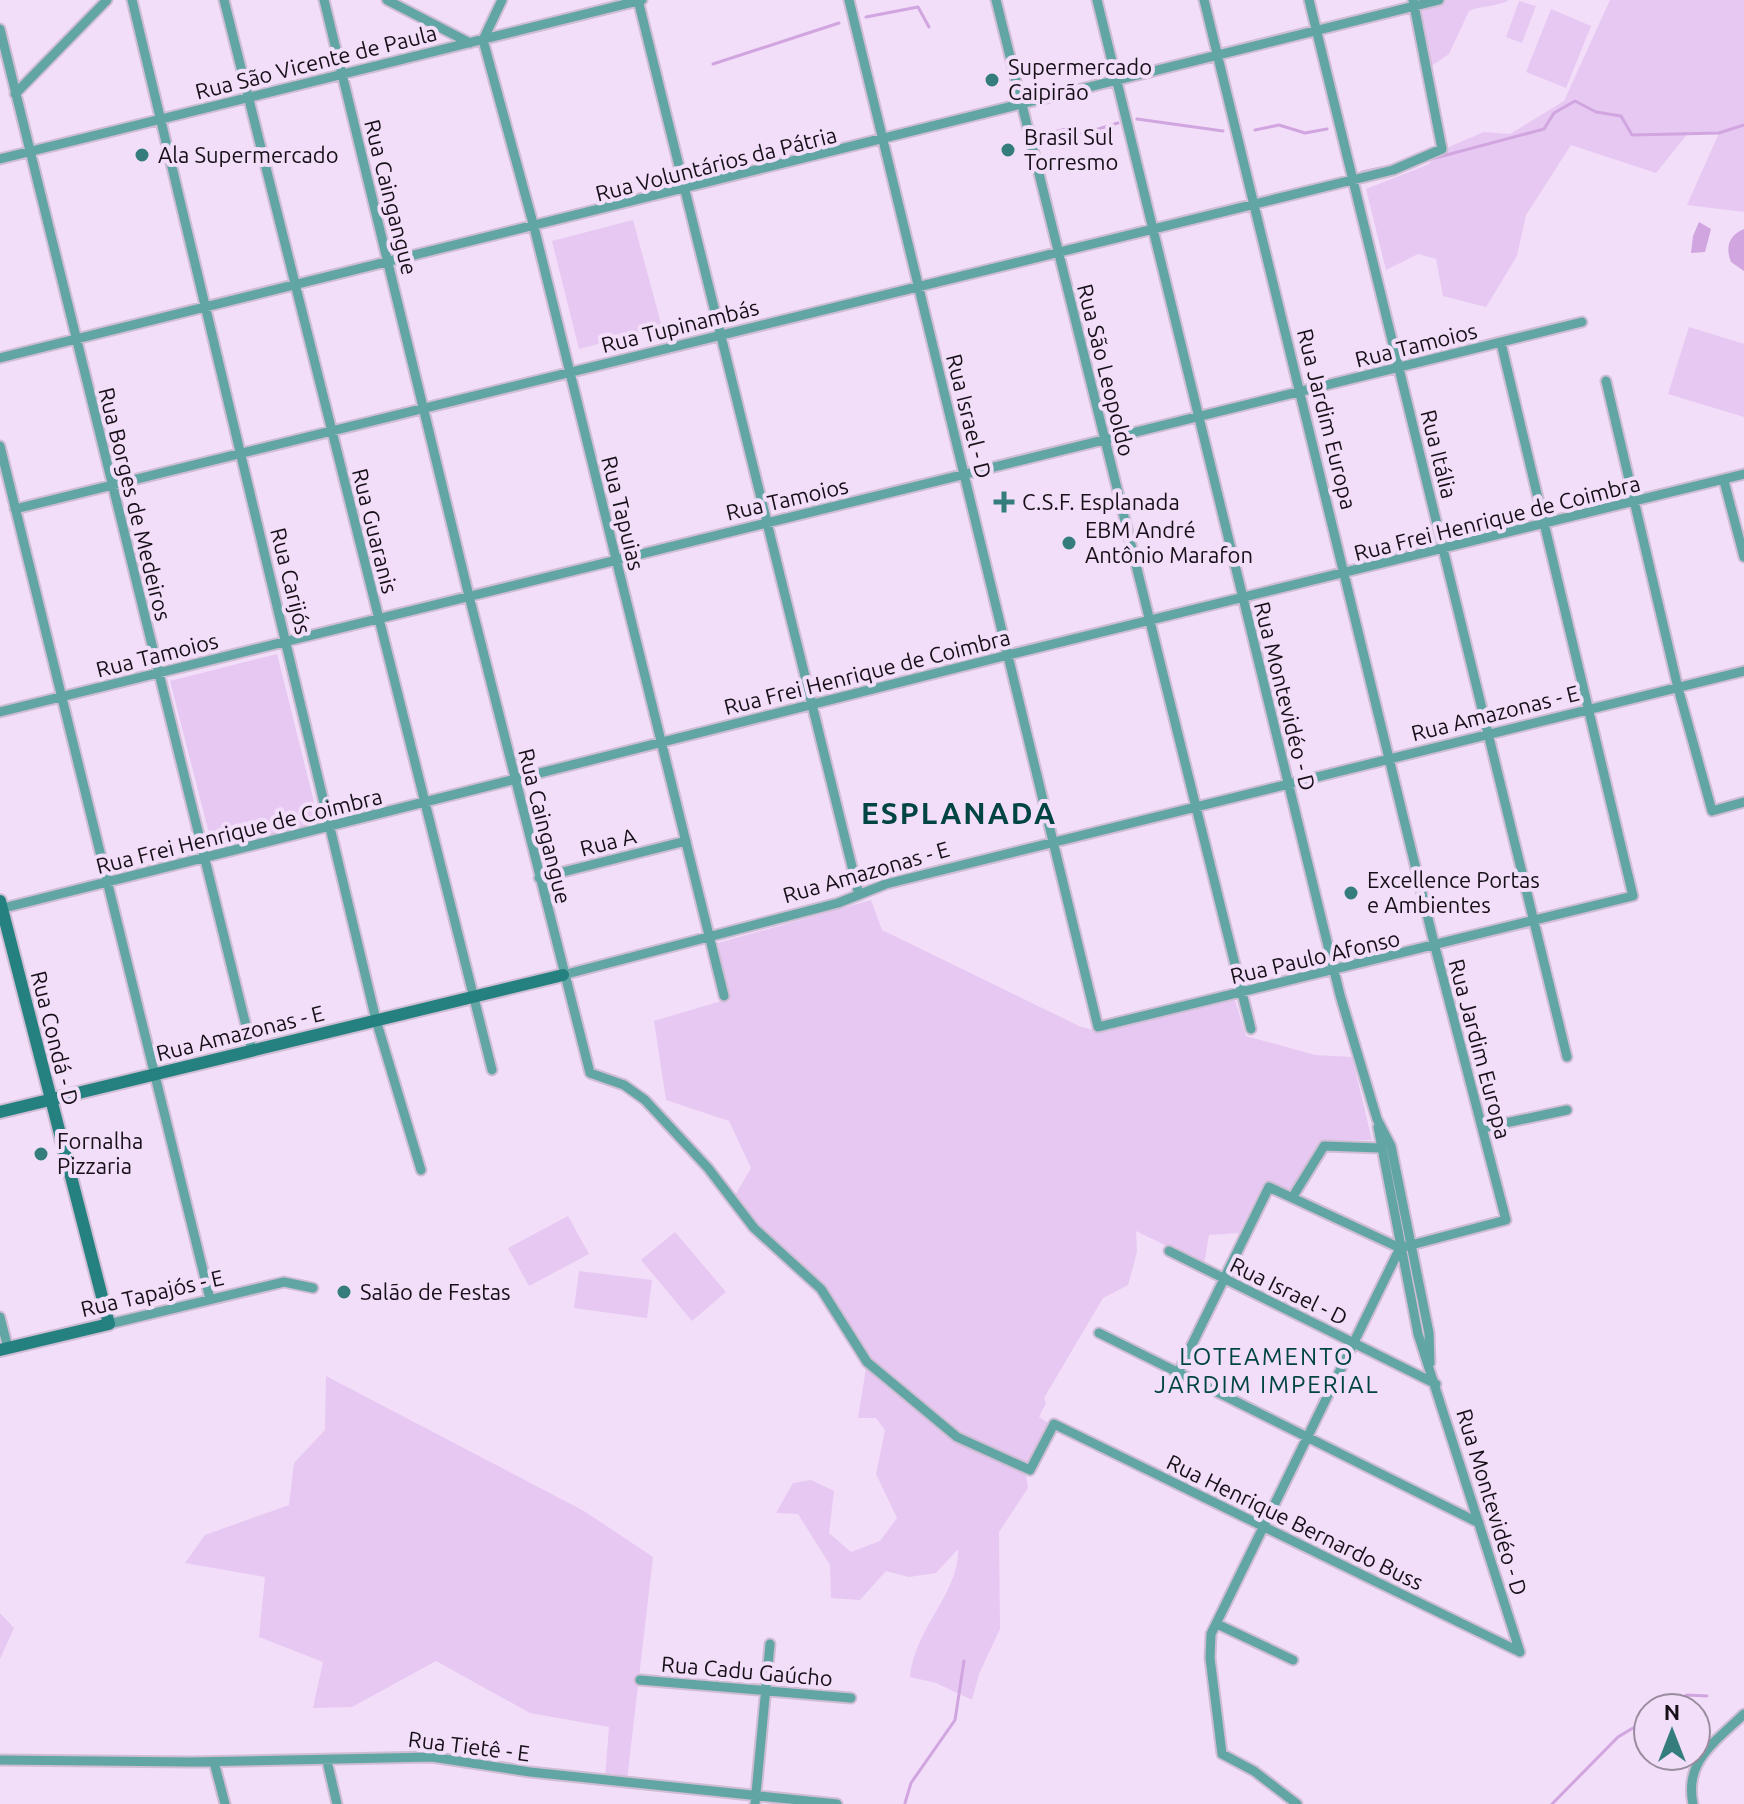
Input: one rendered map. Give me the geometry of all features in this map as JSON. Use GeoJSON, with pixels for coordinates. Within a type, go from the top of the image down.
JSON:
{"type":"FeatureCollection","features":[{"type":"Feature","properties":{"kind":"street"},"geometry":{"type":"LineString","coordinates":[[15,94],[107,0]]}},
{"type":"Feature","properties":{"kind":"street","name":"Rua Carijós"},"geometry":{"type":"LineString","coordinates":[[132,0],[376,1020],[421,1170]]}},
{"type":"Feature","properties":{"kind":"street","name":"Rua Guaranis"},"geometry":{"type":"LineString","coordinates":[[224,0],[492,1070]]}},
{"type":"Feature","properties":{"kind":"street","name":"Rua Caingangue"},"geometry":{"type":"LineString","coordinates":[[324,0],[469,596],[590,1073],[624,1085],[645,1100],[708,1168],[754,1228],[821,1289],[867,1362],[957,1437],[1030,1470],[1054,1424]]}},
{"type":"Feature","properties":{"kind":"street"},"geometry":{"type":"LineString","coordinates":[[387,0],[470,43]]}},
{"type":"Feature","properties":{"kind":"street"},"geometry":{"type":"LineString","coordinates":[[483,40],[502,0]]}},
{"type":"Feature","properties":{"kind":"street"},"geometry":{"type":"LineString","coordinates":[[639,0],[859,895]]}},
{"type":"Feature","properties":{"kind":"street","name":"Rua São Vicente de Paula"},"geometry":{"type":"LineString","coordinates":[[0,159],[639,0]]}},
{"type":"Feature","properties":{"kind":"street","name":"Rua Israel - D"},"geometry":{"type":"LineString","coordinates":[[849,0],[1098,1027]]}},
{"type":"Feature","properties":{"kind":"street","name":"Rua São Leopoldo"},"geometry":{"type":"LineString","coordinates":[[996,0],[1251,1029]]}},
{"type":"Feature","properties":{"kind":"street","name":"Rua Montevidéo - D"},"geometry":{"type":"LineString","coordinates":[[1097,0],[1334,971],[1377,1119],[1380,1148],[1405,1247],[1422,1297],[1430,1363]]}},
{"type":"Feature","properties":{"kind":"street","name":"Rua Jardim Europa"},"geometry":{"type":"LineString","coordinates":[[1204,0],[1435,947],[1506,1220],[1405,1247]]}},
{"type":"Feature","properties":{"kind":"street","name":"Rua Itália"},"geometry":{"type":"LineString","coordinates":[[1309,0],[1567,1057]]}},
{"type":"Feature","properties":{"kind":"street","name":"Rua Voluntários da Pátria"},"geometry":{"type":"LineString","coordinates":[[0,358],[883,141],[1317,32],[1414,3],[1439,0]]}},
{"type":"Feature","properties":{"kind":"street","name":"Rua Tupinambás"},"geometry":{"type":"LineString","coordinates":[[15,509],[1393,170],[1442,149],[1414,3]]}},
{"type":"Feature","properties":{"kind":"street","name":"Rua Borges de Medeiros"},"geometry":{"type":"LineString","coordinates":[[0,29],[252,1050]]}},
{"type":"Feature","properties":{"kind":"street","name":"Rua Tapuias"},"geometry":{"type":"LineString","coordinates":[[483,40],[534,227],[724,996]]}},
{"type":"Feature","properties":{"kind":"street","name":"Rua Tamoios"},"geometry":{"type":"LineString","coordinates":[[0,712],[1582,322]]}},
{"type":"Feature","properties":{"kind":"street"},"geometry":{"type":"LineString","coordinates":[[1501,343],[1588,710]]}},
{"type":"Feature","properties":{"kind":"street"},"geometry":{"type":"LineString","coordinates":[[1606,381],[1678,688],[1712,811],[1744,802]]}},
{"type":"Feature","properties":{"kind":"street"},"geometry":{"type":"LineString","coordinates":[[0,446],[210,1299]]}},
{"type":"Feature","properties":{"kind":"street","name":"Rua Frei Henrique de Coimbra"},"geometry":{"type":"LineString","coordinates":[[1,906],[205,858],[1008,655],[1744,474]]}},
{"type":"Feature","properties":{"kind":"street"},"geometry":{"type":"LineString","coordinates":[[1724,481],[1744,557]]}},
{"type":"Feature","properties":{"kind":"street","name":"Rua Amazonas - E"},"geometry":{"type":"LineString","coordinates":[[0,1112],[563,975],[710,937],[859,895],[886,884],[1744,671]]}},
{"type":"Feature","properties":{"kind":"street","name":"Rua Paulo Afonso"},"geometry":{"type":"LineString","coordinates":[[1098,1027],[1435,947],[1633,896],[1588,710]]}},
{"type":"Feature","properties":{"kind":"street","name":"Rua A"},"geometry":{"type":"LineString","coordinates":[[539,878],[686,841]]}},
{"type":"Feature","properties":{"kind":"street","name":"Rua Condá - D"},"geometry":{"type":"LineString","coordinates":[[1,906],[109,1324]]}},
{"type":"Feature","properties":{"kind":"street"},"geometry":{"type":"LineString","coordinates":[[1482,1128],[1567,1110]]}},
{"type":"Feature","properties":{"kind":"street","name":"Rua Montevidéo - D"},"geometry":{"type":"LineString","coordinates":[[1377,1119],[1391,1146],[1411,1299],[1520,1652]]}},
{"type":"Feature","properties":{"kind":"street"},"geometry":{"type":"LineString","coordinates":[[1292,1198],[1324,1146],[1380,1148]]}},
{"type":"Feature","properties":{"kind":"street"},"geometry":{"type":"LineString","coordinates":[[1178,1373],[1269,1187],[1405,1247],[1353,1343],[1211,1634],[1210,1658],[1222,1754],[1254,1771],[1297,1804]]}},
{"type":"Feature","properties":{"kind":"street","name":"Rua Israel - D"},"geometry":{"type":"LineString","coordinates":[[1169,1251],[1436,1384]]}},
{"type":"Feature","properties":{"kind":"street","name":"Rua Tapajós - E"},"geometry":{"type":"LineString","coordinates":[[4,1349],[284,1282],[313,1288]]}},
{"type":"Feature","properties":{"kind":"street"},"geometry":{"type":"LineString","coordinates":[[1411,1299],[1422,1297]]}},
{"type":"Feature","properties":{"kind":"street"},"geometry":{"type":"LineString","coordinates":[[0,1317],[4,1349]]}},
{"type":"Feature","properties":{"kind":"street"},"geometry":{"type":"LineString","coordinates":[[1099,1333],[1479,1523]]}},
{"type":"Feature","properties":{"kind":"street","name":"Rua Henrique Bernardo Buss"},"geometry":{"type":"LineString","coordinates":[[1054,1424],[1520,1652]]}},
{"type":"Feature","properties":{"kind":"street"},"geometry":{"type":"LineString","coordinates":[[1217,1624],[1293,1660]]}},
{"type":"Feature","properties":{"kind":"street"},"geometry":{"type":"LineString","coordinates":[[754,1799],[770,1644]]}},
{"type":"Feature","properties":{"kind":"street","name":"Rua Cadu Gaúcho"},"geometry":{"type":"LineString","coordinates":[[640,1680],[851,1698]]}},
{"type":"Feature","properties":{"kind":"street"},"geometry":{"type":"LineString","coordinates":[[1693,1804],[1689,1783],[1694,1765],[1744,1714]]}},
{"type":"Feature","properties":{"kind":"street","name":"Rua Tietê - E"},"geometry":{"type":"LineString","coordinates":[[0,1760],[327,1761],[394,1755],[432,1757],[754,1799],[837,1804]]}},
{"type":"Feature","properties":{"kind":"street"},"geometry":{"type":"LineString","coordinates":[[327,1761],[337,1804]]}},
{"type":"Feature","properties":{"kind":"street"},"geometry":{"type":"LineString","coordinates":[[214,1762],[225,1804]]}},
{"type":"Feature","properties":{"kind":"shaded area"},"geometry":{"type":"Polygon","coordinates":[[[1447,0],[1509,0],[1469,11],[1449,54],[1430,67],[1418,8],[1447,0]]]}},
{"type":"Feature","properties":{"kind":"shaded area"},"geometry":{"type":"Polygon","coordinates":[[[1610,0],[1744,0],[1744,212],[1687,205],[1719,133],[1689,132],[1656,173],[1571,145],[1526,215],[1517,256],[1486,307],[1443,296],[1436,259],[1418,254],[1386,270],[1366,189],[1427,165],[1451,146],[1484,132],[1510,134],[1564,101],[1610,0]]]}},
{"type":"Feature","properties":{"kind":"shaded area"},"geometry":{"type":"Polygon","coordinates":[[[1519,1],[1536,6],[1522,43],[1506,37],[1519,1]]]}},
{"type":"Feature","properties":{"kind":"shaded area"},"geometry":{"type":"Polygon","coordinates":[[[1551,9],[1591,26],[1566,88],[1526,72],[1551,9]]]}},
{"type":"Feature","properties":{"kind":"shaded area"},"geometry":{"type":"Polygon","coordinates":[[[633,220],[662,327],[579,349],[552,241],[633,220]]]}},
{"type":"Feature","properties":{"kind":"shaded area"},"geometry":{"type":"Polygon","coordinates":[[[1699,222],[1711,229],[1705,252],[1691,253],[1693,236],[1699,222]]]}},
{"type":"Feature","properties":{"kind":"shaded area"},"geometry":{"type":"Polygon","coordinates":[[[1744,229],[1744,271],[1731,262],[1728,251],[1732,238],[1744,229]]]}},
{"type":"Feature","properties":{"kind":"shaded area"},"geometry":{"type":"Polygon","coordinates":[[[1689,327],[1744,344],[1744,417],[1668,394],[1689,327]]]}},
{"type":"Feature","properties":{"kind":"shaded area"},"geometry":{"type":"Polygon","coordinates":[[[277,654],[319,822],[213,849],[170,681],[277,654]]]}},
{"type":"Feature","properties":{"kind":"shaded area"},"geometry":{"type":"Polygon","coordinates":[[[871,900],[882,930],[1079,1026],[1099,1032],[1235,1000],[1246,1036],[1315,1055],[1352,1057],[1372,1140],[1319,1141],[1290,1192],[1265,1181],[1239,1233],[1209,1235],[1204,1264],[1136,1231],[1137,1252],[1128,1285],[1103,1298],[1044,1398],[1046,1403],[1039,1417],[1050,1424],[1025,1468],[1028,1488],[999,1532],[1000,1629],[979,1674],[972,1700],[936,1683],[910,1677],[919,1643],[952,1580],[958,1549],[936,1573],[909,1577],[886,1571],[860,1600],[831,1598],[830,1565],[798,1514],[776,1513],[793,1483],[811,1480],[834,1491],[829,1533],[851,1552],[880,1541],[897,1518],[876,1474],[885,1430],[876,1418],[858,1418],[867,1362],[821,1290],[780,1255],[733,1199],[751,1168],[729,1121],[666,1100],[654,1021],[728,999],[718,943],[871,900]]]}},
{"type":"Feature","properties":{"kind":"shaded area"},"geometry":{"type":"Polygon","coordinates":[[[568,1216],[589,1254],[529,1286],[508,1248],[568,1216]]]}},
{"type":"Feature","properties":{"kind":"shaded area"},"geometry":{"type":"Polygon","coordinates":[[[675,1232],[726,1292],[692,1321],[641,1260],[675,1232]]]}},
{"type":"Feature","properties":{"kind":"shaded area"},"geometry":{"type":"Polygon","coordinates":[[[579,1271],[652,1280],[647,1318],[574,1308],[579,1271]]]}},
{"type":"Feature","properties":{"kind":"shaded area"},"geometry":{"type":"Polygon","coordinates":[[[326,1376],[584,1511],[653,1557],[627,1780],[605,1778],[609,1727],[530,1713],[436,1661],[352,1707],[313,1708],[323,1662],[259,1637],[265,1577],[185,1563],[205,1535],[289,1505],[294,1463],[325,1430],[326,1376]]]}},
{"type":"Feature","properties":{"kind":"shaded area"},"geometry":{"type":"Polygon","coordinates":[[[0,1613],[14,1628],[0,1659],[0,1613]]]}},
{"type":"Feature","properties":{"kind":"waterway"},"geometry":{"type":"LineString","coordinates":[[866,17],[918,7],[929,27]]}},
{"type":"Feature","properties":{"kind":"waterway"},"geometry":{"type":"LineString","coordinates":[[713,64],[839,23]]}},
{"type":"Feature","properties":{"kind":"waterway"},"geometry":{"type":"LineString","coordinates":[[1424,161],[1544,129],[1554,113],[1575,101],[1596,112],[1621,116],[1632,135],[1719,133],[1744,125]]}},
{"type":"Feature","properties":{"kind":"waterway"},"geometry":{"type":"LineString","coordinates":[[1137,119],[1223,131]]}},
{"type":"Feature","properties":{"kind":"waterway"},"geometry":{"type":"LineString","coordinates":[[1033,126],[1042,135],[1066,129],[1082,134],[1118,123]]}},
{"type":"Feature","properties":{"kind":"waterway"},"geometry":{"type":"LineString","coordinates":[[1255,130],[1279,125],[1305,133],[1327,129]]}},
{"type":"Feature","properties":{"kind":"waterway"},"geometry":{"type":"LineString","coordinates":[[1362,172],[1381,168]]}},
{"type":"Feature","properties":{"kind":"waterway"},"geometry":{"type":"LineString","coordinates":[[905,1803],[911,1783],[955,1720],[964,1661]]}},
{"type":"Feature","properties":{"kind":"waterway"},"geometry":{"type":"LineString","coordinates":[[1552,1804],[1618,1737],[1632,1729]]}},
{"type":"Feature","properties":{"kind":"place","name":"Supermercado Caipirão"},"geometry":{"type":"Point","coordinates":[992,80]}},
{"type":"Feature","properties":{"kind":"place","name":"Brasil Sul Torresmo"},"geometry":{"type":"Point","coordinates":[1008,150]}},
{"type":"Feature","properties":{"kind":"place","name":"Ala Supermercado"},"geometry":{"type":"Point","coordinates":[142,155]}},
{"type":"Feature","properties":{"kind":"place","name":"C.S.F. Esplanada"},"geometry":{"type":"Point","coordinates":[1004,502]}},
{"type":"Feature","properties":{"kind":"place","name":"EBM André Antônio Marafon"},"geometry":{"type":"Point","coordinates":[1069,543]}},
{"type":"Feature","properties":{"kind":"place","name":"Excellence Portas e Ambientes"},"geometry":{"type":"Point","coordinates":[1351,893]}},
{"type":"Feature","properties":{"kind":"place","name":"Fornalha Pizzaria"},"geometry":{"type":"Point","coordinates":[41,1154]}},
{"type":"Feature","properties":{"kind":"place","name":"Salão de Festas"},"geometry":{"type":"Point","coordinates":[344,1292]}},
{"type":"Feature","properties":{"kind":"district","name":"ESPLANADA"},"geometry":{"type":"Point","coordinates":[959,814]}},
{"type":"Feature","properties":{"kind":"district","name":"LOTEAMENTO JARDIM IMPERIAL"},"geometry":{"type":"Point","coordinates":[1267,1371]}}]}
